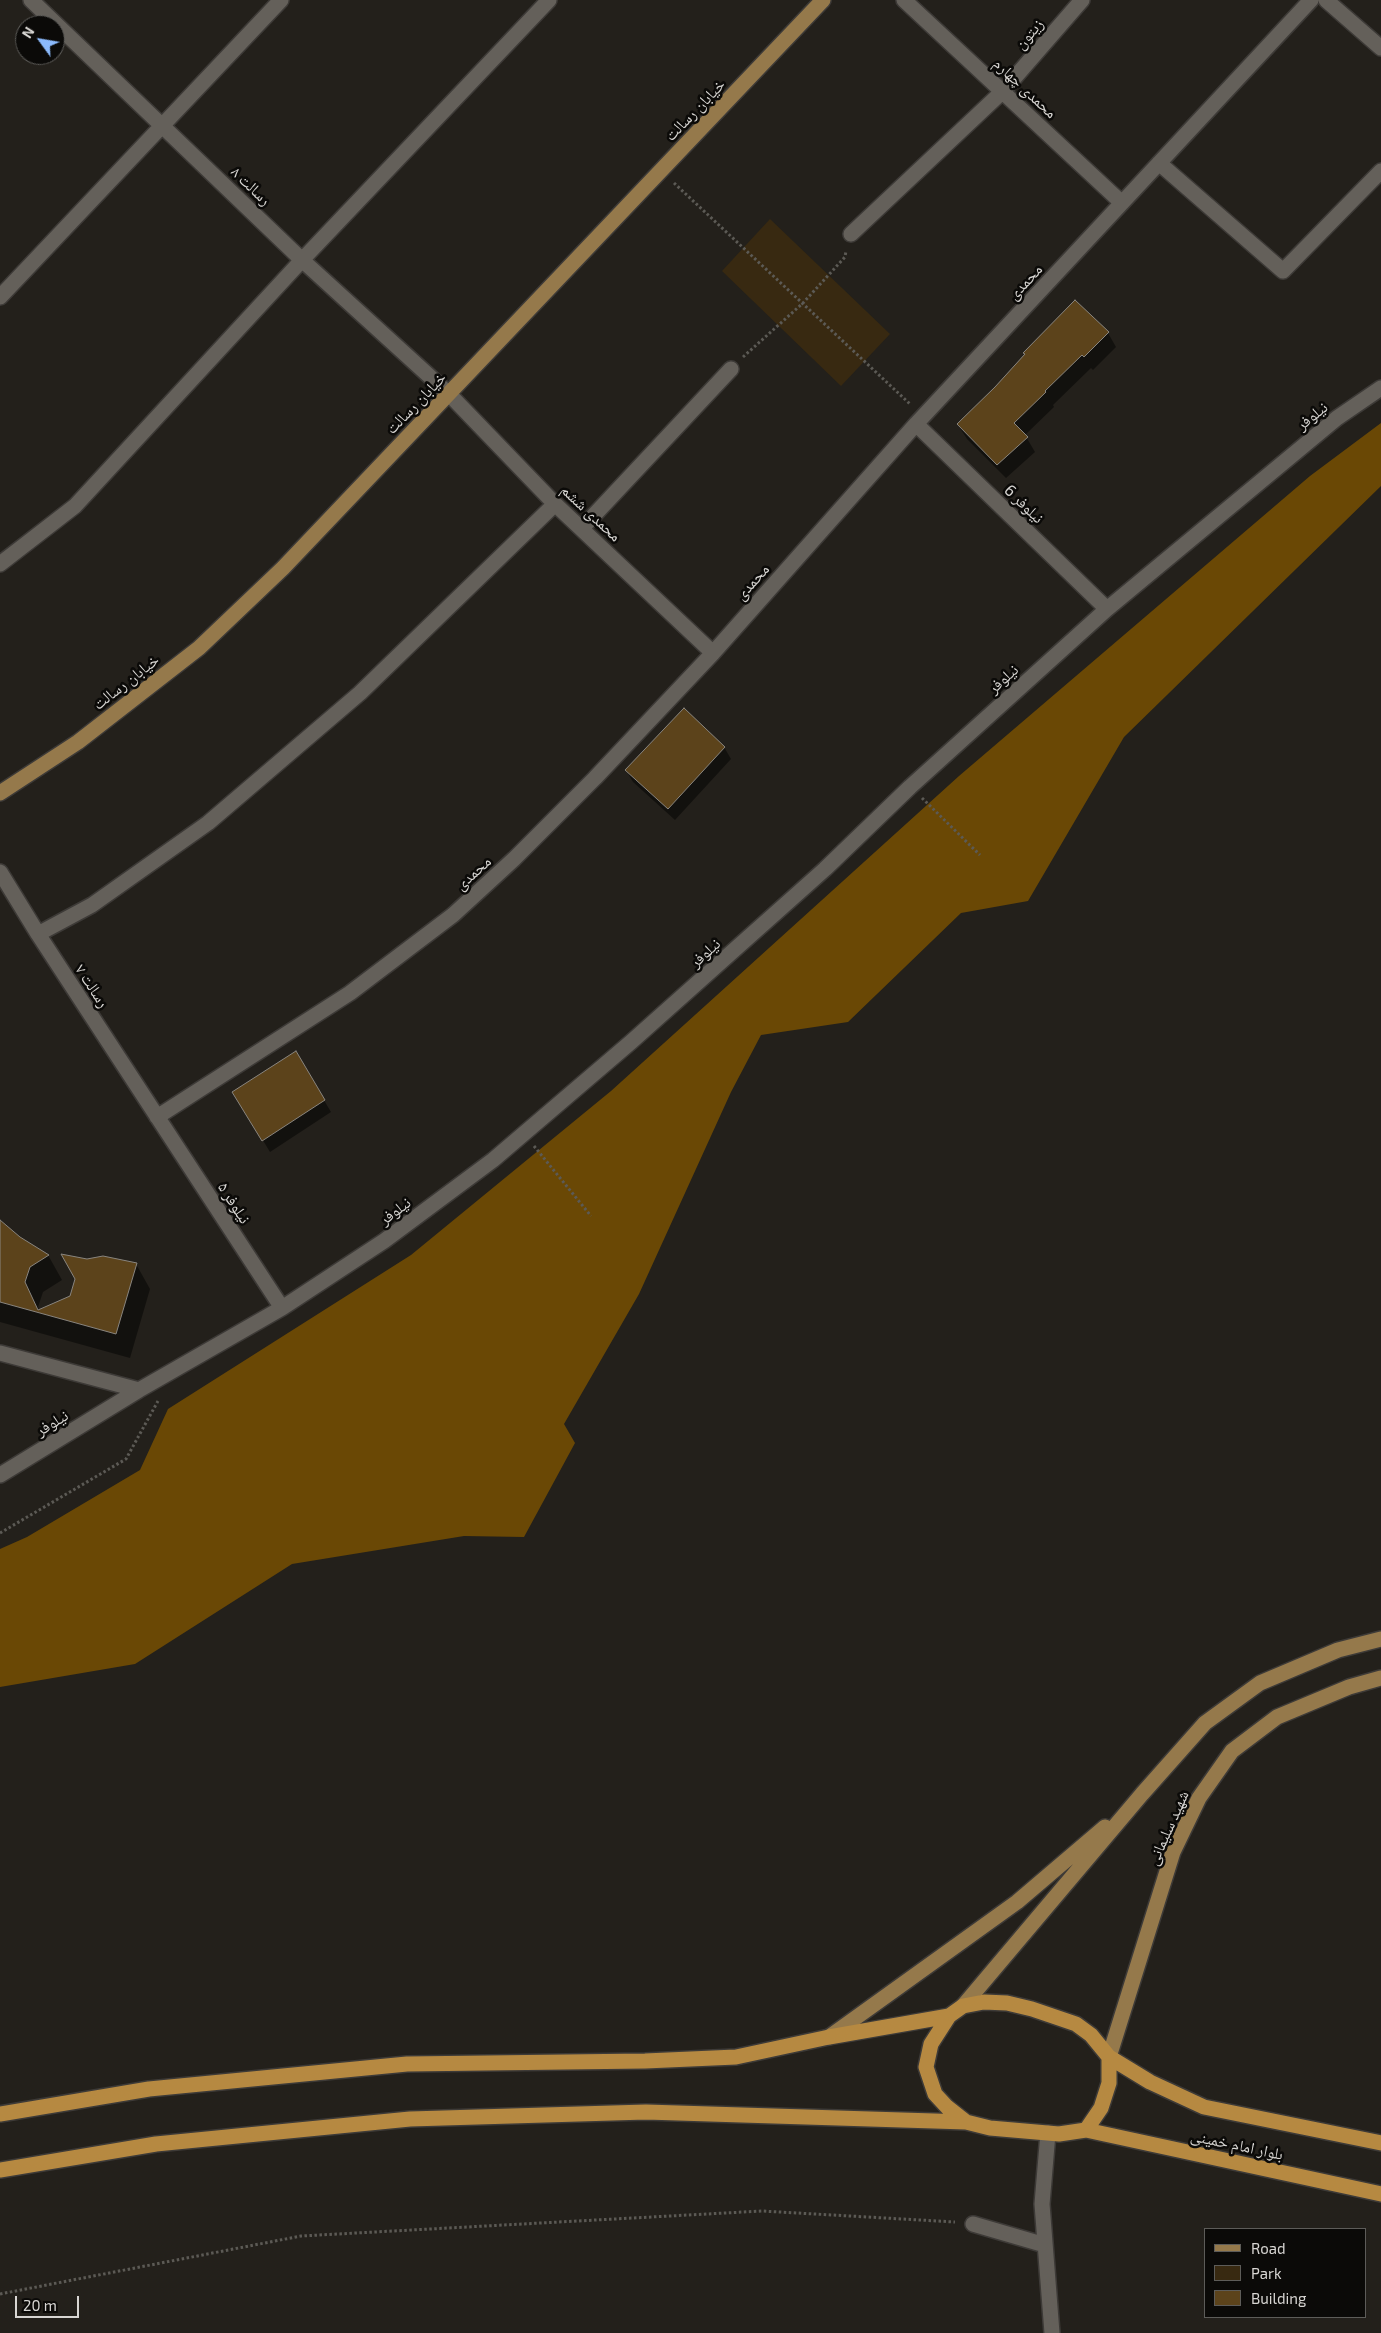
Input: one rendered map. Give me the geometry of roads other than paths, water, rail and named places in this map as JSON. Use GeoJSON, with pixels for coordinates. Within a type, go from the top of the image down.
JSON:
{"type":"FeatureCollection","features":[{"type":"Feature","properties":{"kind":"highway"},"geometry":{"type":"LineString","coordinates":[[0,2114],[149,2089],[407,2064],[645,2061],[736,2057],[829,2036],[948,2016],[963,2006],[984,2002],[1006,2003],[1032,2009],[1076,2024],[1091,2035],[1109,2057],[1109,2083],[1101,2108],[1086,2130],[1060,2134],[990,2128],[966,2122],[646,2112],[410,2118],[156,2144],[0,2170]]}},
{"type":"Feature","properties":{"kind":"highway"},"geometry":{"type":"LineString","coordinates":[[948,2016],[931,2044],[926,2067],[935,2094],[947,2107],[966,2122]]}},
{"type":"Feature","properties":{"kind":"highway","name":"بلوار امام خمینی"},"geometry":{"type":"LineString","coordinates":[[1109,2057],[1150,2082],[1204,2107],[1381,2143]]}},
{"type":"Feature","properties":{"kind":"highway","name":"بلوار امام خمینی"},"geometry":{"type":"LineString","coordinates":[[1086,2130],[1381,2194]]}},
{"type":"Feature","properties":{"kind":"main road","name":"خیابان رسالت"},"geometry":{"type":"LineString","coordinates":[[0,793],[78,742],[198,648],[283,568],[823,0]]}},
{"type":"Feature","properties":{"kind":"main road"},"geometry":{"type":"LineString","coordinates":[[963,2006],[1142,1794],[1205,1723],[1260,1683],[1338,1650],[1381,1640]]}},
{"type":"Feature","properties":{"kind":"main road","name":"شهید سلیمانی"},"geometry":{"type":"LineString","coordinates":[[1109,2057],[1173,1852],[1199,1798],[1232,1751],[1277,1716],[1349,1687],[1381,1678]]}},
{"type":"Feature","properties":{"kind":"main road"},"geometry":{"type":"LineString","coordinates":[[829,2036],[1018,1902],[1142,1794]]}},
{"type":"Feature","properties":{"kind":"street","name":"۸ رسالت"},"geometry":{"type":"LineString","coordinates":[[31,0],[302,260],[449,394]]}},
{"type":"Feature","properties":{"kind":"street"},"geometry":{"type":"LineString","coordinates":[[0,297],[281,0]]}},
{"type":"Feature","properties":{"kind":"street"},"geometry":{"type":"LineString","coordinates":[[0,564],[75,506],[302,260],[549,0]]}},
{"type":"Feature","properties":{"kind":"street","name":"محمدی چهارم"},"geometry":{"type":"LineString","coordinates":[[904,0],[1122,203]]}},
{"type":"Feature","properties":{"kind":"street","name":"زیتون"},"geometry":{"type":"LineString","coordinates":[[851,234],[1003,91],[1082,0]]}},
{"type":"Feature","properties":{"kind":"street","name":"محمدی"},"geometry":{"type":"LineString","coordinates":[[158,1117],[350,993],[453,915],[514,859],[595,778],[713,653],[920,420],[1312,0]]}},
{"type":"Feature","properties":{"kind":"street"},"geometry":{"type":"LineString","coordinates":[[1326,0],[1381,48]]}},
{"type":"Feature","properties":{"kind":"street"},"geometry":{"type":"LineString","coordinates":[[1159,163],[1283,271],[1381,171]]}},
{"type":"Feature","properties":{"kind":"street"},"geometry":{"type":"LineString","coordinates":[[582,528],[731,369]]}},
{"type":"Feature","properties":{"kind":"street","name":"نیلوفر"},"geometry":{"type":"LineString","coordinates":[[0,1475],[140,1390],[282,1308],[384,1241],[525,1134],[825,869],[910,788],[1108,609],[1337,418],[1381,388]]}},
{"type":"Feature","properties":{"kind":"street","name":"محمدی ششم"},"geometry":{"type":"LineString","coordinates":[[449,394],[555,504],[713,653]]}},
{"type":"Feature","properties":{"kind":"street","name":"نیلوفر 6"},"geometry":{"type":"LineString","coordinates":[[920,420],[1108,609]]}},
{"type":"Feature","properties":{"kind":"street"},"geometry":{"type":"LineString","coordinates":[[38,934],[92,905],[208,823],[360,692],[555,504]]}},
{"type":"Feature","properties":{"kind":"street","name":"رسالت ۷"},"geometry":{"type":"LineString","coordinates":[[0,872],[38,934],[158,1117]]}},
{"type":"Feature","properties":{"kind":"street","name":"نیلوفر ۵"},"geometry":{"type":"LineString","coordinates":[[158,1117],[282,1308]]}},
{"type":"Feature","properties":{"kind":"street"},"geometry":{"type":"LineString","coordinates":[[0,1353],[140,1390]]}},
{"type":"Feature","properties":{"kind":"street"},"geometry":{"type":"LineString","coordinates":[[1048,2133],[1042,2204],[1052,2333]]}},
{"type":"Feature","properties":{"kind":"street"},"geometry":{"type":"LineString","coordinates":[[973,2224],[1045,2245]]}}]}
